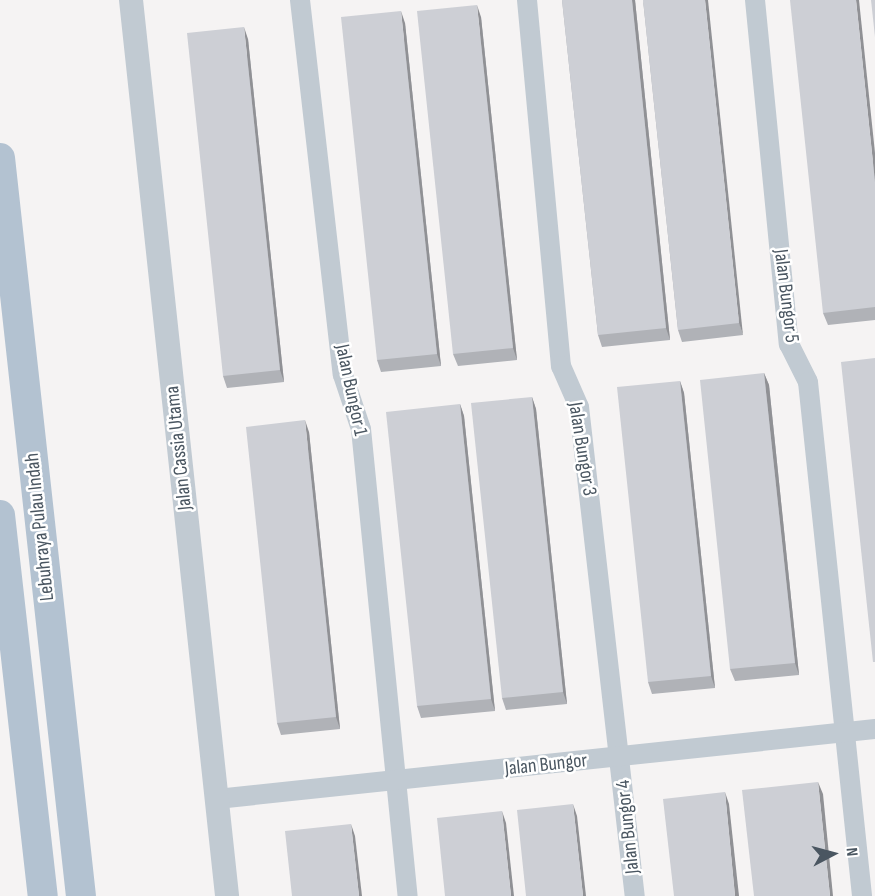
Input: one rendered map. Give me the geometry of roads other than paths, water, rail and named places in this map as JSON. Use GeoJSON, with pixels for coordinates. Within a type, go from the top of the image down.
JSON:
{"type":"FeatureCollection","features":[{"type":"Feature","properties":{"kind":"main road","name":"Lebuhraya Pulau Indah"},"geometry":{"type":"LineString","coordinates":[[0,158],[81,896]]}},
{"type":"Feature","properties":{"kind":"main road","name":"Lebuhraya Pulau Indah"},"geometry":{"type":"LineString","coordinates":[[0,514],[43,896]]}},
{"type":"Feature","properties":{"kind":"street","name":"Jalan Cassia Utama"},"geometry":{"type":"LineString","coordinates":[[131,0],[227,896]]}},
{"type":"Feature","properties":{"kind":"street","name":"Jalan Bungor 1"},"geometry":{"type":"LineString","coordinates":[[300,0],[343,375],[361,429],[408,896]]}},
{"type":"Feature","properties":{"kind":"street","name":"Jalan Bungor 3"},"geometry":{"type":"LineString","coordinates":[[527,0],[561,366],[579,406],[621,757]]}},
{"type":"Feature","properties":{"kind":"street","name":"Jalan Bungor 5"},"geometry":{"type":"LineString","coordinates":[[755,0],[789,345],[808,382],[862,896]]}},
{"type":"Feature","properties":{"kind":"street","name":"Jalan Bungor"},"geometry":{"type":"LineString","coordinates":[[217,799],[875,729]]}},
{"type":"Feature","properties":{"kind":"street","name":"Jalan Bungor 4"},"geometry":{"type":"LineString","coordinates":[[621,757],[635,896]]}}]}
